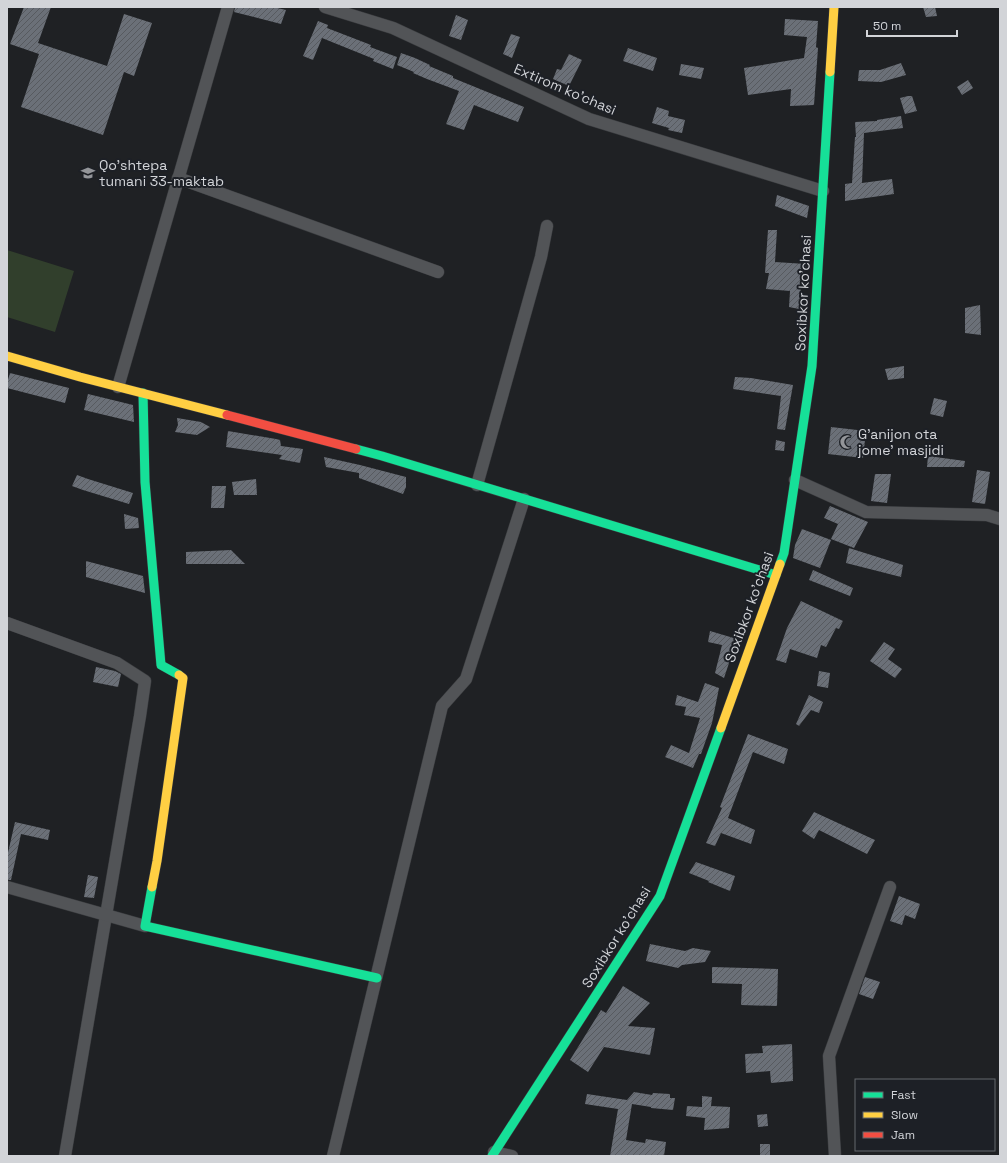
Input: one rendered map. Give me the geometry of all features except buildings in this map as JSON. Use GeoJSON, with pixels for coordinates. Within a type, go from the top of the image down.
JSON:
{"type":"FeatureCollection","features":[{"type":"Feature","properties":{"kind":"street"},"geometry":{"type":"LineString","coordinates":[[118,387],[228,7]]}},
{"type":"Feature","properties":{"kind":"street","name":"Extirom ko'chasi"},"geometry":{"type":"LineString","coordinates":[[325,7],[393,28],[588,119],[823,191]]}},
{"type":"Feature","properties":{"kind":"street","name":"Soxibkor ko'chasi"},"geometry":{"type":"LineString","coordinates":[[493,1154],[660,896],[784,553],[812,366],[834,7]]}},
{"type":"Feature","properties":{"kind":"street"},"geometry":{"type":"LineString","coordinates":[[178,178],[438,272]]}},
{"type":"Feature","properties":{"kind":"street"},"geometry":{"type":"LineString","coordinates":[[477,485],[541,257],[547,226]]}},
{"type":"Feature","properties":{"kind":"street"},"geometry":{"type":"LineString","coordinates":[[7,356],[118,387],[382,456],[776,575]]}},
{"type":"Feature","properties":{"kind":"street"},"geometry":{"type":"LineString","coordinates":[[144,393],[145,482],[161,665],[183,678],[157,861],[145,926]]}},
{"type":"Feature","properties":{"kind":"street"},"geometry":{"type":"LineString","coordinates":[[795,480],[866,512],[987,515],[1000,519]]}},
{"type":"Feature","properties":{"kind":"street"},"geometry":{"type":"LineString","coordinates":[[333,1156],[442,706],[466,679],[524,499]]}},
{"type":"Feature","properties":{"kind":"street"},"geometry":{"type":"LineString","coordinates":[[7,623],[117,663],[145,681],[65,1156]]}},
{"type":"Feature","properties":{"kind":"street"},"geometry":{"type":"LineString","coordinates":[[7,887],[145,926],[377,978]]}},
{"type":"Feature","properties":{"kind":"street"},"geometry":{"type":"LineString","coordinates":[[835,1156],[828,1056],[890,887]]}},
{"type":"Feature","properties":{"kind":"street"},"geometry":{"type":"LineString","coordinates":[[493,1154],[512,1156]]}},
{"type":"Feature","properties":{"kind":"green space"},"geometry":{"type":"Polygon","coordinates":[[[7,250],[74,271],[55,332],[7,317],[7,250]]]}},
{"type":"Feature","properties":{"kind":"traffic: fast"},"geometry":{"type":"LineString","coordinates":[[780,564],[784,553],[812,366],[830,72]]}},
{"type":"Feature","properties":{"kind":"traffic: fast"},"geometry":{"type":"LineString","coordinates":[[143,393],[145,482],[161,665],[179,675]]}},
{"type":"Feature","properties":{"kind":"traffic: fast"},"geometry":{"type":"LineString","coordinates":[[356,449],[776,575]]}},
{"type":"Feature","properties":{"kind":"traffic: fast"},"geometry":{"type":"LineString","coordinates":[[492,1156],[660,896],[721,728]]}},
{"type":"Feature","properties":{"kind":"traffic: fast"},"geometry":{"type":"LineString","coordinates":[[152,887],[145,926],[377,978]]}},
{"type":"Feature","properties":{"kind":"traffic: slow"},"geometry":{"type":"LineString","coordinates":[[830,72],[834,7]]}},
{"type":"Feature","properties":{"kind":"traffic: slow"},"geometry":{"type":"LineString","coordinates":[[7,356],[80,377],[227,415]]}},
{"type":"Feature","properties":{"kind":"traffic: slow"},"geometry":{"type":"LineString","coordinates":[[721,728],[780,564]]}},
{"type":"Feature","properties":{"kind":"traffic: slow"},"geometry":{"type":"LineString","coordinates":[[152,887],[183,678],[179,675]]}},
{"type":"Feature","properties":{"kind":"traffic: jam"},"geometry":{"type":"LineString","coordinates":[[227,415],[356,449]]}},
{"type":"Feature","properties":{"kind":"place","name":"Qo'shtepa tumani 33-maktab"},"geometry":{"type":"Point","coordinates":[88,173]}},
{"type":"Feature","properties":{"kind":"place","name":"G'anijon ota jome' masjidi"},"geometry":{"type":"Point","coordinates":[847,442]}}]}
